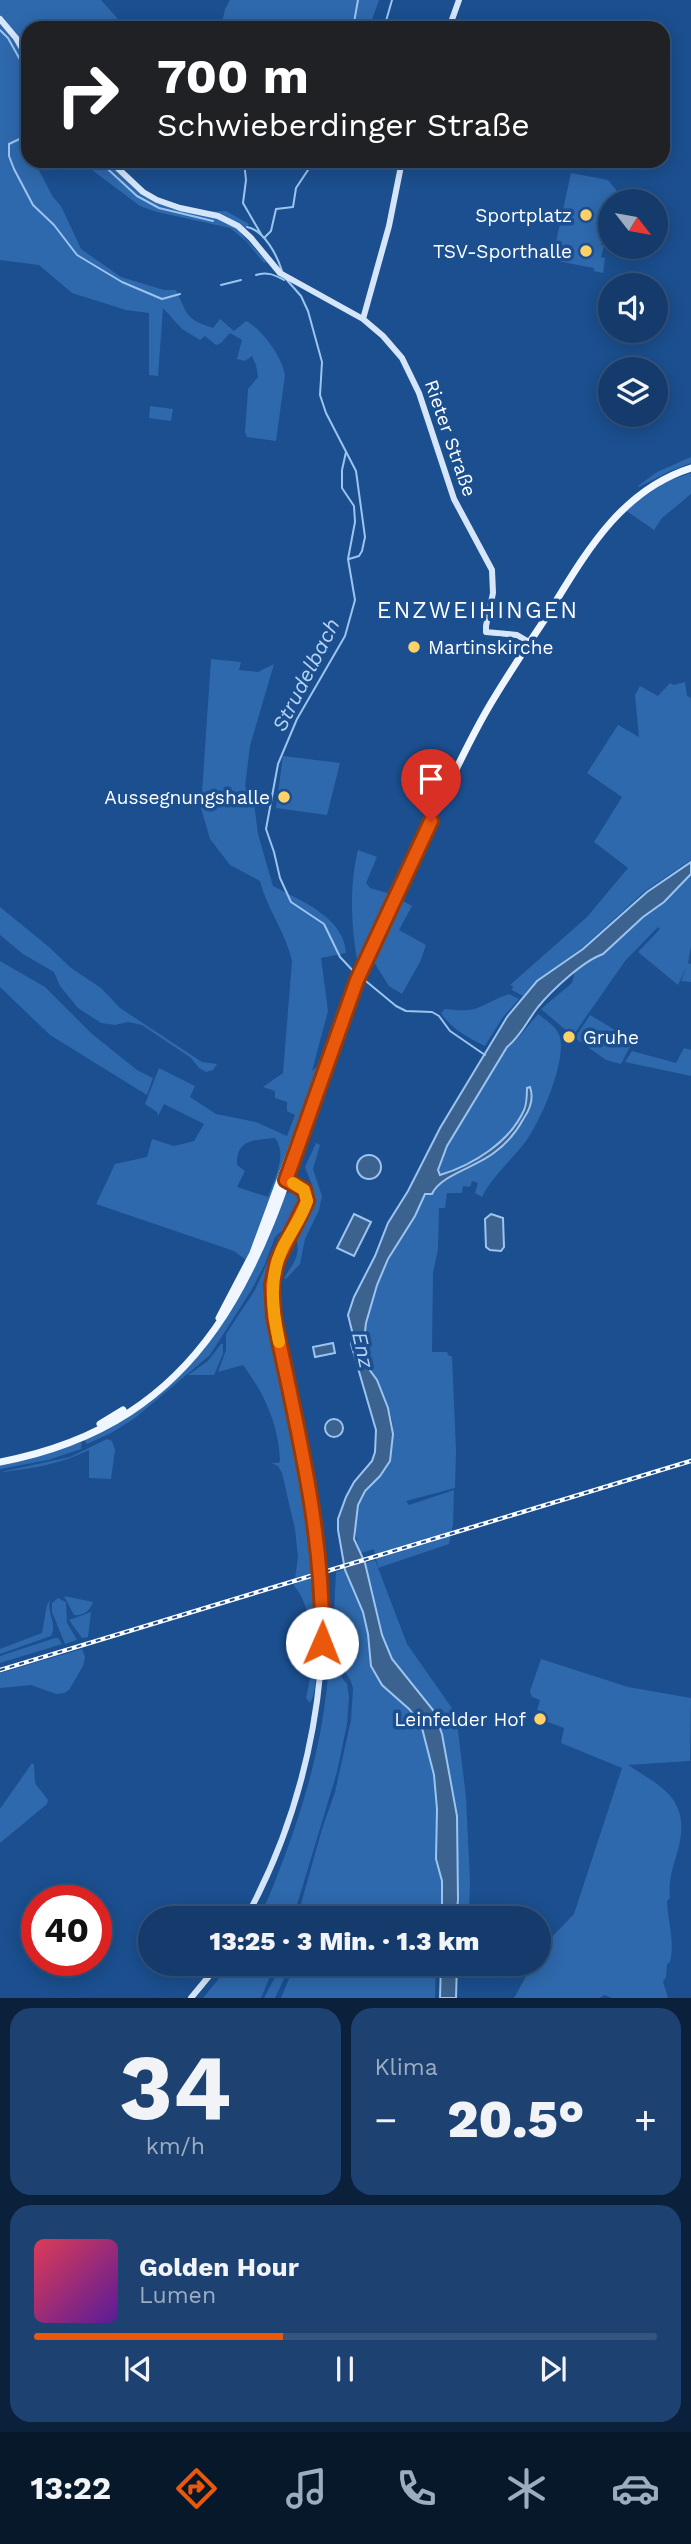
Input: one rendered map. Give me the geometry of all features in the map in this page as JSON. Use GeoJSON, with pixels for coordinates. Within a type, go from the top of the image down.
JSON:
{"type":"FeatureCollection","features":[{"type":"Feature","properties":{"kind":"main road"},"geometry":{"type":"LineString","coordinates":[[0,1460],[60,1447],[102,1428],[139,1405],[181,1370],[212,1335],[241,1291],[260,1251],[284,1176],[361,970],[390,905],[486,712],[585,555],[610,522],[644,490],[691,468]]}},
{"type":"Feature","properties":{"kind":"main road"},"geometry":{"type":"LineString","coordinates":[[0,1460],[86,1431],[138,1401],[178,1366],[209,1331],[237,1287],[284,1176]]}},
{"type":"Feature","properties":{"kind":"street"},"geometry":{"type":"LineString","coordinates":[[452,21],[459,0]]}},
{"type":"Feature","properties":{"kind":"street"},"geometry":{"type":"LineString","coordinates":[[0,19],[21,47]]}},
{"type":"Feature","properties":{"kind":"street","name":"Rieter Straße"},"geometry":{"type":"LineString","coordinates":[[117,168],[143,192],[160,202],[218,216],[236,225],[251,238],[278,272],[363,318],[391,344],[411,374],[454,499],[490,564],[493,593],[486,632],[521,636],[529,642]]}},
{"type":"Feature","properties":{"kind":"street"},"geometry":{"type":"LineString","coordinates":[[363,318],[386,238],[401,168]]}},
{"type":"Feature","properties":{"kind":"street"},"geometry":{"type":"LineString","coordinates":[[252,1906],[280,1845],[299,1787],[314,1718],[321,1652],[321,1584],[317,1539],[272,1297],[277,1261],[307,1201],[304,1190],[284,1176]]}},
{"type":"Feature","properties":{"kind":"street"},"geometry":{"type":"LineString","coordinates":[[191,1998],[209,1976]]}},
{"type":"Feature","properties":{"kind":"shaded area"},"geometry":{"type":"Polygon","coordinates":[[[0,0],[101,0],[120,21],[21,21],[21,46],[0,17],[0,0]]]}},
{"type":"Feature","properties":{"kind":"shaded area"},"geometry":{"type":"Polygon","coordinates":[[[230,0],[379,0],[372,21],[222,21],[230,0]]]}},
{"type":"Feature","properties":{"kind":"shaded area"},"geometry":{"type":"Polygon","coordinates":[[[0,22],[21,50],[21,168],[38,168],[53,197],[61,206],[81,249],[121,277],[164,290],[176,290],[188,315],[197,322],[213,328],[220,319],[234,331],[246,321],[265,337],[276,352],[285,375],[276,441],[247,437],[245,432],[248,389],[258,377],[252,356],[245,361],[237,359],[242,340],[230,333],[216,345],[205,336],[200,340],[182,329],[163,308],[158,376],[149,375],[149,313],[126,310],[72,293],[39,265],[0,260],[0,22]]]}},
{"type":"Feature","properties":{"kind":"shaded area"},"geometry":{"type":"Polygon","coordinates":[[[89,168],[116,168],[147,197],[202,212],[226,211],[249,224],[241,234],[267,262],[264,263],[246,241],[230,228],[140,206],[89,168]]]}},
{"type":"Feature","properties":{"kind":"shaded area","name":"Sportplatz"},"geometry":{"type":"Polygon","coordinates":[[[571,173],[608,180],[615,189],[598,189],[598,259],[605,259],[603,273],[594,271],[594,268],[552,260],[571,173]]]}},
{"type":"Feature","properties":{"kind":"shaded area"},"geometry":{"type":"Polygon","coordinates":[[[150,406],[173,409],[171,421],[149,418],[150,406]]]}},
{"type":"Feature","properties":{"kind":"shaded area"},"geometry":{"type":"Polygon","coordinates":[[[691,457],[691,463],[638,486],[657,472],[691,457]]]}},
{"type":"Feature","properties":{"kind":"shaded area"},"geometry":{"type":"Polygon","coordinates":[[[691,473],[691,494],[662,518],[654,530],[625,510],[665,482],[691,473]]]}},
{"type":"Feature","properties":{"kind":"shaded area"},"geometry":{"type":"Polygon","coordinates":[[[211,659],[241,662],[239,670],[258,672],[274,664],[250,746],[245,786],[254,803],[258,834],[273,886],[308,904],[329,920],[338,929],[346,953],[321,958],[328,1011],[312,1071],[324,1060],[261,1232],[246,1260],[234,1251],[96,1204],[115,1164],[147,1157],[152,1139],[174,1146],[194,1141],[204,1124],[164,1104],[158,1116],[157,1112],[145,1104],[159,1068],[195,1086],[190,1097],[216,1114],[256,1122],[287,1136],[295,1115],[287,1111],[287,1102],[275,1098],[275,1091],[263,1087],[283,1073],[292,961],[289,951],[260,881],[230,865],[210,839],[201,808],[211,659]],[[275,1138],[248,1142],[243,1146],[237,1165],[245,1171],[237,1187],[268,1197],[279,1167],[279,1145],[275,1138]]]}},
{"type":"Feature","properties":{"kind":"shaded area"},"geometry":{"type":"Polygon","coordinates":[[[685,682],[687,696],[691,698],[691,860],[645,891],[582,948],[536,981],[523,996],[512,990],[513,986],[510,985],[587,917],[628,868],[594,842],[622,797],[587,773],[618,725],[639,737],[635,695],[640,686],[658,696],[670,683],[674,685],[685,682]]]}},
{"type":"Feature","properties":{"kind":"shaded area"},"geometry":{"type":"Polygon","coordinates":[[[283,756],[340,763],[327,815],[276,808],[283,756]]]}},
{"type":"Feature","properties":{"kind":"shaded area"},"geometry":{"type":"Polygon","coordinates":[[[358,850],[377,857],[366,883],[370,888],[391,894],[358,964],[352,907],[358,850]]]}},
{"type":"Feature","properties":{"kind":"shaded area"},"geometry":{"type":"Polygon","coordinates":[[[691,874],[691,946],[688,963],[691,964],[691,982],[681,981],[688,964],[678,985],[638,952],[660,929],[658,927],[625,961],[574,1034],[541,1009],[572,983],[575,971],[612,946],[643,917],[664,902],[691,874]]]}},
{"type":"Feature","properties":{"kind":"shaded area"},"geometry":{"type":"Polygon","coordinates":[[[396,897],[412,906],[399,930],[426,945],[402,994],[389,986],[370,956],[396,897]]]}},
{"type":"Feature","properties":{"kind":"shaded area"},"geometry":{"type":"Polygon","coordinates":[[[0,907],[71,968],[101,988],[120,1008],[202,1062],[217,1064],[213,1070],[206,1072],[199,1068],[191,1058],[142,1025],[128,1022],[115,1025],[101,1023],[78,1008],[60,986],[54,972],[23,954],[0,935],[0,907]]]}},
{"type":"Feature","properties":{"kind":"shaded area"},"geometry":{"type":"Polygon","coordinates":[[[0,961],[45,987],[92,1034],[137,1070],[153,1078],[147,1095],[50,1035],[0,987],[0,961]]]}},
{"type":"Feature","properties":{"kind":"shaded area"},"geometry":{"type":"Polygon","coordinates":[[[509,994],[519,999],[503,1017],[485,1046],[455,1028],[441,1013],[445,1009],[473,1009],[509,994]]]}},
{"type":"Feature","properties":{"kind":"shaded area"},"geometry":{"type":"Polygon","coordinates":[[[538,1014],[556,1030],[561,1048],[556,1076],[538,1120],[526,1141],[482,1197],[475,1193],[478,1183],[472,1181],[470,1187],[463,1186],[462,1193],[447,1193],[445,1208],[439,1208],[438,1249],[433,1273],[432,1352],[447,1352],[452,1356],[455,1488],[406,1501],[409,1505],[454,1490],[453,1524],[449,1544],[378,1568],[374,1549],[361,1553],[355,1522],[360,1499],[386,1467],[393,1437],[389,1408],[369,1367],[365,1348],[369,1309],[393,1252],[425,1194],[438,1183],[493,1153],[511,1137],[525,1119],[530,1107],[527,1088],[518,1120],[498,1144],[485,1154],[440,1175],[438,1170],[447,1147],[507,1047],[538,1014]]]}},
{"type":"Feature","properties":{"kind":"shaded area"},"geometry":{"type":"Polygon","coordinates":[[[590,1015],[633,1041],[621,1064],[606,1060],[575,1038],[590,1015]]]}},
{"type":"Feature","properties":{"kind":"shaded area"},"geometry":{"type":"Polygon","coordinates":[[[684,1048],[691,1050],[691,1076],[625,1062],[632,1051],[676,1063],[684,1048]]]}},
{"type":"Feature","properties":{"kind":"shaded area"},"geometry":{"type":"Polygon","coordinates":[[[316,1143],[320,1145],[313,1169],[322,1196],[319,1210],[305,1239],[300,1264],[286,1279],[284,1278],[294,1262],[298,1247],[294,1234],[310,1206],[313,1188],[305,1167],[316,1143]]]}},
{"type":"Feature","properties":{"kind":"shaded area"},"geometry":{"type":"Polygon","coordinates":[[[291,1191],[299,1193],[303,1203],[290,1229],[275,1237],[252,1289],[210,1355],[135,1418],[87,1444],[84,1440],[123,1419],[156,1396],[185,1369],[210,1340],[250,1273],[283,1196],[291,1191]]]}},
{"type":"Feature","properties":{"kind":"shaded area"},"geometry":{"type":"Polygon","coordinates":[[[279,1236],[283,1238],[273,1259],[268,1297],[314,1546],[317,1635],[315,1687],[310,1703],[306,1698],[312,1655],[310,1624],[301,1596],[294,1586],[298,1557],[295,1529],[282,1473],[278,1466],[271,1463],[279,1463],[280,1460],[273,1422],[264,1398],[243,1365],[218,1372],[226,1350],[226,1334],[255,1290],[279,1236]]]}},
{"type":"Feature","properties":{"kind":"shaded area"},"geometry":{"type":"Polygon","coordinates":[[[221,1344],[223,1354],[214,1375],[188,1375],[208,1361],[221,1344]]]}},
{"type":"Feature","properties":{"kind":"shaded area"},"geometry":{"type":"Polygon","coordinates":[[[107,1439],[112,1441],[115,1450],[111,1479],[89,1478],[89,1450],[68,1459],[46,1465],[0,1472],[70,1457],[107,1439]]]}},
{"type":"Feature","properties":{"kind":"shaded area"},"geometry":{"type":"Polygon","coordinates":[[[82,1442],[81,1449],[48,1460],[0,1469],[0,1464],[47,1454],[82,1442]]]}},
{"type":"Feature","properties":{"kind":"shaded area"},"geometry":{"type":"Polygon","coordinates":[[[375,1560],[407,1644],[456,1714],[466,1797],[469,1906],[457,1906],[457,1816],[442,1734],[433,1710],[392,1659],[382,1635],[365,1563],[375,1560]]]}},
{"type":"Feature","properties":{"kind":"shaded area"},"geometry":{"type":"Polygon","coordinates":[[[345,1569],[363,1612],[371,1666],[382,1685],[409,1709],[421,1724],[434,1775],[437,1809],[436,1859],[442,1881],[442,1906],[300,1906],[335,1792],[351,1720],[351,1681],[332,1652],[336,1572],[345,1569]]]}},
{"type":"Feature","properties":{"kind":"shaded area"},"geometry":{"type":"Polygon","coordinates":[[[64,1596],[93,1602],[86,1612],[74,1615],[64,1596]]]}},
{"type":"Feature","properties":{"kind":"shaded area"},"geometry":{"type":"Polygon","coordinates":[[[51,1598],[51,1636],[0,1654],[0,1649],[42,1633],[47,1605],[51,1598]]]}},
{"type":"Feature","properties":{"kind":"shaded area"},"geometry":{"type":"Polygon","coordinates":[[[58,1598],[66,1602],[67,1623],[77,1640],[65,1644],[52,1612],[52,1603],[58,1598]]]}},
{"type":"Feature","properties":{"kind":"shaded area"},"geometry":{"type":"Polygon","coordinates":[[[91,1612],[88,1637],[82,1638],[69,1620],[91,1612]]]}},
{"type":"Feature","properties":{"kind":"shaded area"},"geometry":{"type":"Polygon","coordinates":[[[55,1638],[62,1644],[0,1663],[0,1656],[55,1638]]]}},
{"type":"Feature","properties":{"kind":"shaded area"},"geometry":{"type":"Polygon","coordinates":[[[82,1649],[85,1657],[83,1666],[69,1690],[64,1693],[56,1694],[31,1685],[0,1688],[0,1673],[82,1649]]]}},
{"type":"Feature","properties":{"kind":"shaded area"},"geometry":{"type":"Polygon","coordinates":[[[541,1659],[628,1687],[691,1698],[690,1761],[628,1765],[671,1797],[681,1819],[678,1850],[670,1879],[670,1898],[667,1901],[672,1947],[663,1982],[668,1998],[612,1998],[604,1995],[600,1998],[514,1998],[526,1976],[551,1976],[551,1938],[574,1914],[622,1768],[561,1743],[564,1728],[545,1721],[546,1713],[537,1710],[540,1700],[532,1697],[530,1691],[541,1659]]]}},
{"type":"Feature","properties":{"kind":"shaded area"},"geometry":{"type":"Polygon","coordinates":[[[329,1662],[347,1684],[349,1697],[347,1724],[337,1772],[297,1906],[264,1906],[284,1858],[308,1786],[327,1687],[329,1662]]]}},
{"type":"Feature","properties":{"kind":"shaded area"},"geometry":{"type":"Polygon","coordinates":[[[32,1763],[35,1783],[48,1800],[47,1804],[0,1843],[0,1809],[32,1763]]]}},
{"type":"Feature","properties":{"kind":"shaded area"},"geometry":{"type":"Polygon","coordinates":[[[221,1976],[270,1976],[261,1998],[203,1998],[221,1976]]]}},
{"type":"Feature","properties":{"kind":"shaded area"},"geometry":{"type":"Polygon","coordinates":[[[276,1976],[285,1976],[275,1998],[264,1998],[276,1976]]]}},
{"type":"Feature","properties":{"kind":"shaded area"},"geometry":{"type":"Polygon","coordinates":[[[290,1976],[436,1976],[435,1998],[281,1998],[290,1976]]]}},
{"type":"Feature","properties":{"kind":"water","name":"Enz"},"geometry":{"type":"Polygon","coordinates":[[[691,862],[691,874],[664,902],[643,917],[603,954],[577,969],[559,985],[507,1047],[447,1146],[438,1170],[440,1175],[465,1165],[500,1142],[518,1122],[525,1107],[527,1088],[530,1087],[528,1111],[508,1141],[487,1157],[451,1176],[436,1187],[432,1194],[425,1194],[415,1216],[388,1259],[366,1323],[364,1341],[369,1369],[377,1380],[388,1408],[393,1434],[390,1461],[365,1491],[358,1505],[354,1539],[365,1563],[382,1635],[392,1659],[433,1710],[442,1734],[457,1816],[458,1900],[457,1906],[442,1906],[442,1881],[436,1859],[437,1809],[434,1775],[421,1724],[409,1709],[382,1685],[371,1666],[363,1612],[345,1570],[338,1530],[338,1519],[346,1497],[354,1482],[372,1461],[375,1452],[376,1430],[351,1344],[353,1335],[348,1315],[388,1223],[408,1191],[440,1128],[507,1017],[537,981],[583,949],[647,892],[691,862]]]}},
{"type":"Feature","properties":{"kind":"water"},"geometry":{"type":"Polygon","coordinates":[[[364,1155],[374,1155],[381,1162],[381,1172],[374,1179],[364,1179],[357,1172],[357,1162],[364,1155]]]}},
{"type":"Feature","properties":{"kind":"water"},"geometry":{"type":"Polygon","coordinates":[[[354,1214],[371,1222],[354,1256],[337,1248],[354,1214]]]}},
{"type":"Feature","properties":{"kind":"water"},"geometry":{"type":"Polygon","coordinates":[[[491,1214],[503,1218],[504,1247],[501,1251],[486,1247],[485,1219],[491,1214]]]}},
{"type":"Feature","properties":{"kind":"water"},"geometry":{"type":"Polygon","coordinates":[[[333,1343],[335,1353],[315,1357],[313,1347],[333,1343]]]}},
{"type":"Feature","properties":{"kind":"water"},"geometry":{"type":"Polygon","coordinates":[[[334,1419],[340,1422],[343,1428],[340,1434],[334,1437],[328,1434],[325,1428],[328,1422],[334,1419]]]}},
{"type":"Feature","properties":{"kind":"water"},"geometry":{"type":"Polygon","coordinates":[[[441,1976],[457,1976],[456,1998],[440,1998],[441,1976]]]}},
{"type":"Feature","properties":{"kind":"waterway"},"geometry":{"type":"LineString","coordinates":[[354,21],[358,0]]}},
{"type":"Feature","properties":{"kind":"waterway"},"geometry":{"type":"LineString","coordinates":[[386,21],[392,0]]}},
{"type":"Feature","properties":{"kind":"waterway","name":"Strudelbach"},"geometry":{"type":"LineString","coordinates":[[0,30],[8,38],[21,61]]}},
{"type":"Feature","properties":{"kind":"waterway"},"geometry":{"type":"LineString","coordinates":[[21,138],[9,144],[9,156],[14,169],[33,205],[54,225],[77,255],[122,282],[162,299],[180,294]]}},
{"type":"Feature","properties":{"kind":"waterway","name":"Strudelbach"},"geometry":{"type":"LineString","coordinates":[[107,168],[137,196],[159,208],[213,221]]}},
{"type":"Feature","properties":{"kind":"waterway"},"geometry":{"type":"LineString","coordinates":[[245,168],[243,203],[261,234]]}},
{"type":"Feature","properties":{"kind":"waterway"},"geometry":{"type":"LineString","coordinates":[[264,238],[271,231],[276,209],[293,207],[296,188],[309,168]]}},
{"type":"Feature","properties":{"kind":"waterway","name":"Strudelbach"},"geometry":{"type":"LineString","coordinates":[[247,227],[264,238],[282,271]]}},
{"type":"Feature","properties":{"kind":"waterway"},"geometry":{"type":"LineString","coordinates":[[256,275],[270,274],[284,280]]}},
{"type":"Feature","properties":{"kind":"waterway","name":"Strudelbach"},"geometry":{"type":"LineString","coordinates":[[286,279],[301,296],[308,311],[322,362],[320,395],[326,413],[356,471],[365,537],[359,556],[349,559]]}},
{"type":"Feature","properties":{"kind":"waterway"},"geometry":{"type":"LineString","coordinates":[[221,285],[241,280]]}},
{"type":"Feature","properties":{"kind":"waterway","name":"Strudelbach"},"geometry":{"type":"LineString","coordinates":[[346,452],[342,488],[354,506],[355,522],[348,559],[355,600],[345,636],[297,719],[278,764],[266,829],[280,878],[291,902],[324,924],[340,957],[356,974]]}},
{"type":"Feature","properties":{"kind":"waterway","name":"Strudelbach"},"geometry":{"type":"LineString","coordinates":[[361,977],[396,1006],[406,1011],[432,1012],[439,1016],[450,1031],[485,1055]]}},
{"type":"Feature","properties":{"kind":"railway"},"geometry":{"type":"LineString","coordinates":[[0,1670],[691,1461]]}},
{"type":"Feature","properties":{"kind":"slow traffic"},"geometry":{"type":"LineString","coordinates":[[279,1342],[272,1297],[274,1273],[281,1251],[307,1201],[304,1190],[293,1183]]}},
{"type":"Feature","properties":{"kind":"place","name":"Sportplatz"},"geometry":{"type":"Point","coordinates":[586,215]}},
{"type":"Feature","properties":{"kind":"place","name":"TSV-Sporthalle"},"geometry":{"type":"Point","coordinates":[586,251]}},
{"type":"Feature","properties":{"kind":"place","name":"Martinskirche"},"geometry":{"type":"Point","coordinates":[414,647]}},
{"type":"Feature","properties":{"kind":"place","name":"Aussegnungshalle"},"geometry":{"type":"Point","coordinates":[284,797]}},
{"type":"Feature","properties":{"kind":"place","name":"Gruhe"},"geometry":{"type":"Point","coordinates":[569,1037]}},
{"type":"Feature","properties":{"kind":"place","name":"Leinfelder Hof"},"geometry":{"type":"Point","coordinates":[540,1719]}},
{"type":"Feature","properties":{"kind":"district","name":"ENZWEIHINGEN"},"geometry":{"type":"Point","coordinates":[478,610]}},
{"type":"Feature","properties":{"kind":"route"},"geometry":{"type":"LineString","coordinates":[[322,1643],[320,1563],[315,1527],[274,1317],[272,1285],[281,1251],[307,1201],[304,1190],[286,1180],[334,1039],[364,961],[431,821]]}}]}
